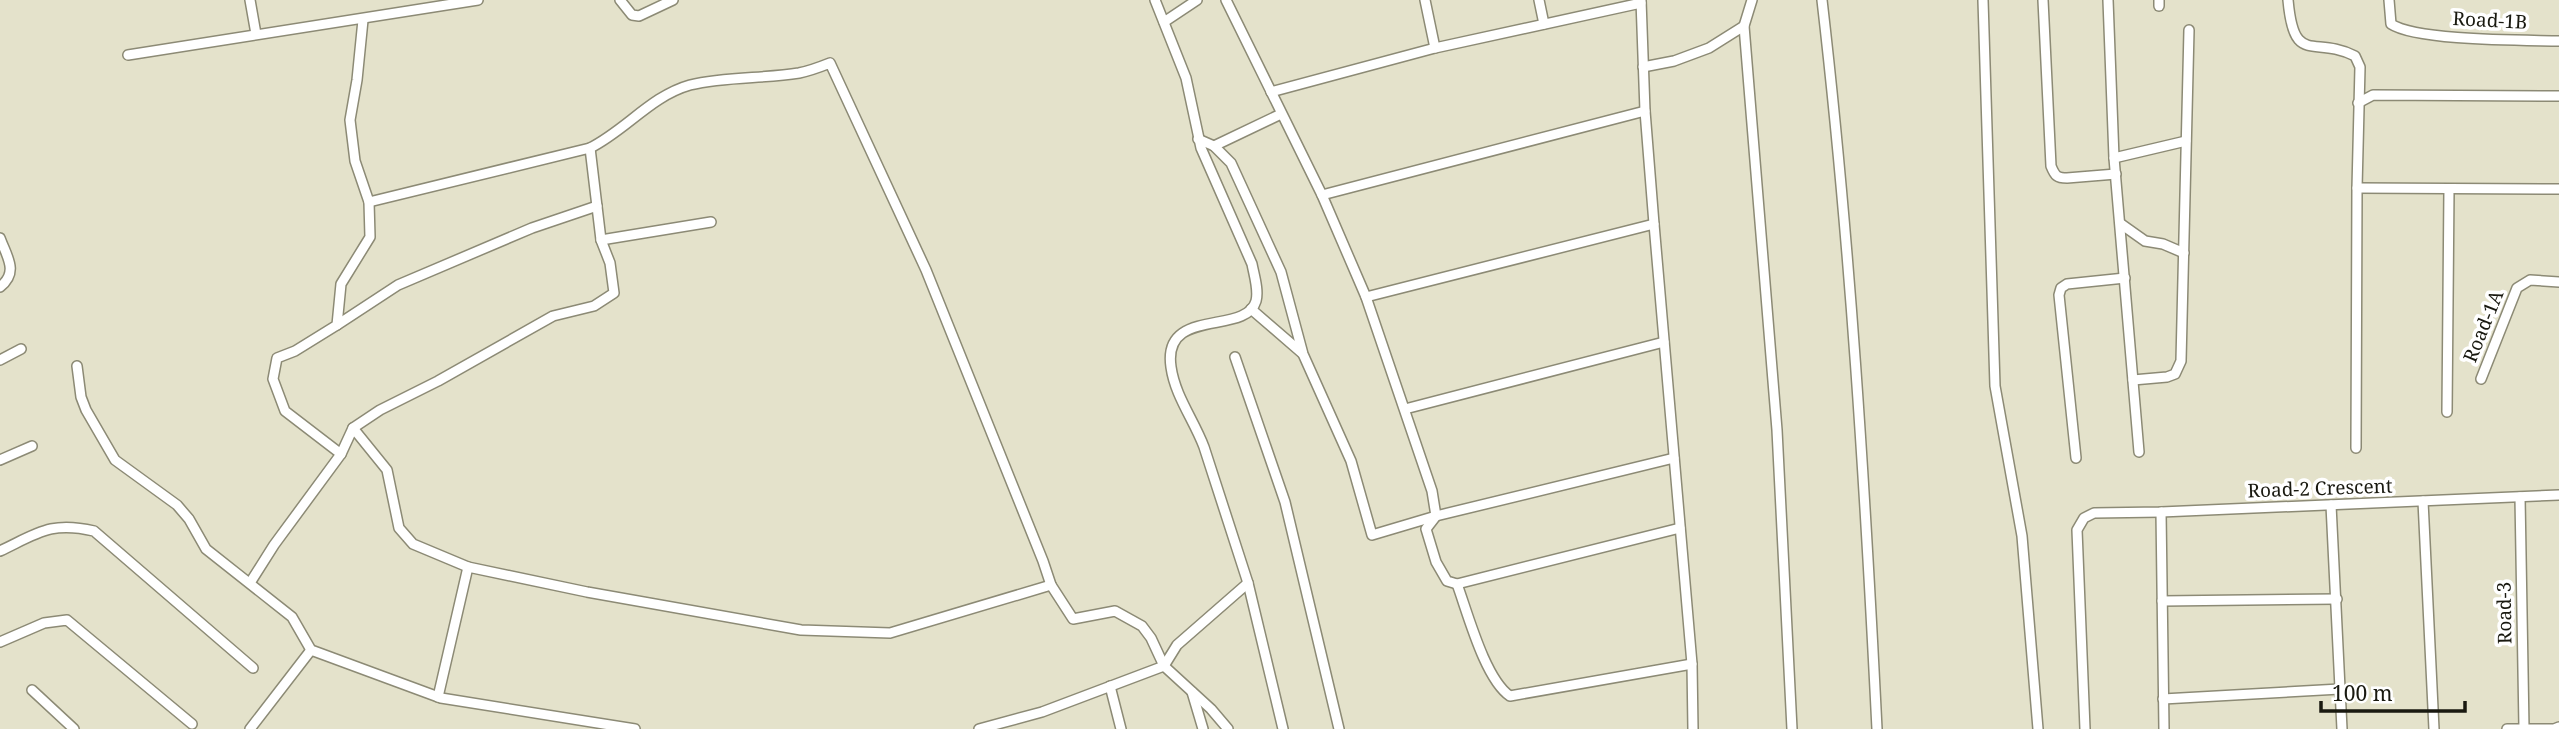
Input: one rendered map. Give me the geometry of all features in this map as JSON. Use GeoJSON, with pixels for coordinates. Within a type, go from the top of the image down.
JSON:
{"type":"FeatureCollection","features":[{"type":"Feature","properties":{"kind":"street"},"geometry":{"type":"LineString","coordinates":[[250,0],[256,34]]}},
{"type":"Feature","properties":{"kind":"street"},"geometry":{"type":"LineString","coordinates":[[128,55],[478,0]]}},
{"type":"Feature","properties":{"kind":"street"},"geometry":{"type":"LineString","coordinates":[[620,0],[632,15],[639,16],[673,0]]}},
{"type":"Feature","properties":{"kind":"street"},"geometry":{"type":"LineString","coordinates":[[1155,0],[1191,95],[1198,139],[1252,264],[1256,302],[1251,309],[1241,316],[1188,330],[1177,338],[1171,352],[1171,367],[1181,399],[1204,447],[1248,583],[1283,729]]}},
{"type":"Feature","properties":{"kind":"street"},"geometry":{"type":"LineString","coordinates":[[1164,22],[1196,0]]}},
{"type":"Feature","properties":{"kind":"street"},"geometry":{"type":"LineString","coordinates":[[1226,0],[1322,195],[1366,297],[1432,491],[1436,516],[1426,529],[1436,562],[1447,581],[1457,584],[1680,528]]}},
{"type":"Feature","properties":{"kind":"street"},"geometry":{"type":"LineString","coordinates":[[1424,0],[1435,48]]}},
{"type":"Feature","properties":{"kind":"street"},"geometry":{"type":"LineString","coordinates":[[1539,0],[1544,24]]}},
{"type":"Feature","properties":{"kind":"street"},"geometry":{"type":"LineString","coordinates":[[1752,0],[1744,26],[1777,429],[1792,729]]}},
{"type":"Feature","properties":{"kind":"street"},"geometry":{"type":"LineString","coordinates":[[1822,0],[1833,95],[1867,522],[1877,729]]}},
{"type":"Feature","properties":{"kind":"street"},"geometry":{"type":"LineString","coordinates":[[1983,0],[1996,386],[2022,536],[2038,729]]}},
{"type":"Feature","properties":{"kind":"street"},"geometry":{"type":"LineString","coordinates":[[2043,0],[2051,166],[2054,175],[2067,178],[2116,174]]}},
{"type":"Feature","properties":{"kind":"street"},"geometry":{"type":"LineString","coordinates":[[2108,0],[2114,158],[2139,452]]}},
{"type":"Feature","properties":{"kind":"street"},"geometry":{"type":"LineString","coordinates":[[2288,0],[2290,24],[2296,38],[2303,45],[2346,51],[2356,56],[2360,67],[2356,448]]}},
{"type":"Feature","properties":{"kind":"street","name":"Road-1B"},"geometry":{"type":"LineString","coordinates":[[2389,0],[2391,24],[2402,31],[2457,37],[2559,41]]}},
{"type":"Feature","properties":{"kind":"street"},"geometry":{"type":"LineString","coordinates":[[1271,92],[1435,48],[1641,1],[1645,111],[1692,664],[1693,729]]}},
{"type":"Feature","properties":{"kind":"street"},"geometry":{"type":"LineString","coordinates":[[337,325],[341,284],[370,237],[369,202],[355,161],[350,120],[363,20]]}},
{"type":"Feature","properties":{"kind":"street"},"geometry":{"type":"LineString","coordinates":[[1643,67],[1674,61],[1709,48],[1744,26]]}},
{"type":"Feature","properties":{"kind":"street"},"geometry":{"type":"LineString","coordinates":[[2133,380],[2167,377],[2175,374],[2179,368],[2189,30]]}},
{"type":"Feature","properties":{"kind":"street"},"geometry":{"type":"LineString","coordinates":[[369,202],[590,148],[606,140],[654,100],[690,85],[743,77],[800,73],[830,63],[926,270],[1051,585],[1073,619],[1115,611],[1142,626],[1151,638],[1164,666],[1212,709],[1228,729]]}},
{"type":"Feature","properties":{"kind":"street"},"geometry":{"type":"LineString","coordinates":[[2358,103],[2373,95],[2559,96]]}},
{"type":"Feature","properties":{"kind":"street"},"geometry":{"type":"LineString","coordinates":[[1322,195],[1645,111]]}},
{"type":"Feature","properties":{"kind":"street"},"geometry":{"type":"LineString","coordinates":[[1214,146],[1281,114]]}},
{"type":"Feature","properties":{"kind":"street"},"geometry":{"type":"LineString","coordinates":[[1198,139],[1214,146],[1231,163],[1281,272],[1303,354],[1351,461],[1371,535],[1436,516],[1674,458]]}},
{"type":"Feature","properties":{"kind":"street"},"geometry":{"type":"LineString","coordinates":[[2114,158],[2186,141]]}},
{"type":"Feature","properties":{"kind":"street"},"geometry":{"type":"LineString","coordinates":[[250,583],[274,545],[341,454],[353,428],[380,410],[438,381],[553,316],[594,306],[614,293],[610,263],[601,240],[590,148]]}},
{"type":"Feature","properties":{"kind":"street"},"geometry":{"type":"LineString","coordinates":[[2357,188],[2559,189]]}},
{"type":"Feature","properties":{"kind":"street"},"geometry":{"type":"LineString","coordinates":[[2448,412],[2449,189]]}},
{"type":"Feature","properties":{"kind":"street"},"geometry":{"type":"LineString","coordinates":[[341,454],[285,411],[273,379],[277,358],[295,351],[398,285],[532,228],[597,206]]}},
{"type":"Feature","properties":{"kind":"street"},"geometry":{"type":"LineString","coordinates":[[601,240],[711,222]]}},
{"type":"Feature","properties":{"kind":"street"},"geometry":{"type":"LineString","coordinates":[[1366,297],[1654,224]]}},
{"type":"Feature","properties":{"kind":"street"},"geometry":{"type":"LineString","coordinates":[[2121,224],[2145,241],[2163,244],[2183,253]]}},
{"type":"Feature","properties":{"kind":"street"},"geometry":{"type":"LineString","coordinates":[[0,238],[12,267],[11,275],[0,287]]}},
{"type":"Feature","properties":{"kind":"street"},"geometry":{"type":"LineString","coordinates":[[2076,458],[2059,295],[2067,284],[2125,278]]}},
{"type":"Feature","properties":{"kind":"street","name":"Road-1A"},"geometry":{"type":"LineString","coordinates":[[2481,379],[2517,289],[2530,280],[2559,282]]}},
{"type":"Feature","properties":{"kind":"street"},"geometry":{"type":"LineString","coordinates":[[1251,309],[1303,354]]}},
{"type":"Feature","properties":{"kind":"street"},"geometry":{"type":"LineString","coordinates":[[1405,408],[1664,342]]}},
{"type":"Feature","properties":{"kind":"street"},"geometry":{"type":"LineString","coordinates":[[0,360],[21,349]]}},
{"type":"Feature","properties":{"kind":"street"},"geometry":{"type":"LineString","coordinates":[[1235,357],[1285,502],[1339,729]]}},
{"type":"Feature","properties":{"kind":"street"},"geometry":{"type":"LineString","coordinates":[[77,366],[81,397],[86,410],[115,460],[177,505],[189,519],[206,549],[292,617],[311,650],[438,697],[635,729]]}},
{"type":"Feature","properties":{"kind":"street"},"geometry":{"type":"LineString","coordinates":[[353,428],[387,470],[399,528],[413,544],[468,567],[587,592],[801,630],[890,633],[1051,585]]}},
{"type":"Feature","properties":{"kind":"street"},"geometry":{"type":"LineString","coordinates":[[0,460],[32,446]]}},
{"type":"Feature","properties":{"kind":"street","name":"Road-2 Crescent"},"geometry":{"type":"LineString","coordinates":[[2085,729],[2077,530],[2084,518],[2094,513],[2559,495]]}},
{"type":"Feature","properties":{"kind":"street","name":"Road-3"},"geometry":{"type":"LineString","coordinates":[[2520,497],[2524,728]]}},
{"type":"Feature","properties":{"kind":"street"},"geometry":{"type":"LineString","coordinates":[[2423,501],[2434,729]]}},
{"type":"Feature","properties":{"kind":"street"},"geometry":{"type":"LineString","coordinates":[[2331,505],[2342,729]]}},
{"type":"Feature","properties":{"kind":"street"},"geometry":{"type":"LineString","coordinates":[[2161,512],[2164,729]]}},
{"type":"Feature","properties":{"kind":"street"},"geometry":{"type":"LineString","coordinates":[[0,551],[50,527],[63,526],[94,531],[253,668]]}},
{"type":"Feature","properties":{"kind":"street"},"geometry":{"type":"LineString","coordinates":[[438,697],[468,567]]}},
{"type":"Feature","properties":{"kind":"street"},"geometry":{"type":"LineString","coordinates":[[979,729],[1042,712],[1164,666],[1177,645],[1248,583]]}},
{"type":"Feature","properties":{"kind":"street"},"geometry":{"type":"LineString","coordinates":[[1457,584],[1491,675],[1501,690],[1510,696],[1692,664]]}},
{"type":"Feature","properties":{"kind":"street"},"geometry":{"type":"LineString","coordinates":[[2162,601],[2337,600]]}},
{"type":"Feature","properties":{"kind":"street"},"geometry":{"type":"LineString","coordinates":[[0,642],[44,623],[67,620],[192,724]]}},
{"type":"Feature","properties":{"kind":"street"},"geometry":{"type":"LineString","coordinates":[[250,729],[311,650]]}},
{"type":"Feature","properties":{"kind":"street"},"geometry":{"type":"LineString","coordinates":[[1110,685],[1121,729]]}},
{"type":"Feature","properties":{"kind":"street"},"geometry":{"type":"LineString","coordinates":[[2163,699],[2340,689]]}},
{"type":"Feature","properties":{"kind":"street"},"geometry":{"type":"LineString","coordinates":[[32,690],[74,729]]}},
{"type":"Feature","properties":{"kind":"street"},"geometry":{"type":"LineString","coordinates":[[1191,691],[1203,729]]}},
{"type":"Feature","properties":{"kind":"street"},"geometry":{"type":"LineString","coordinates":[[2507,729],[2559,727]]}}]}
